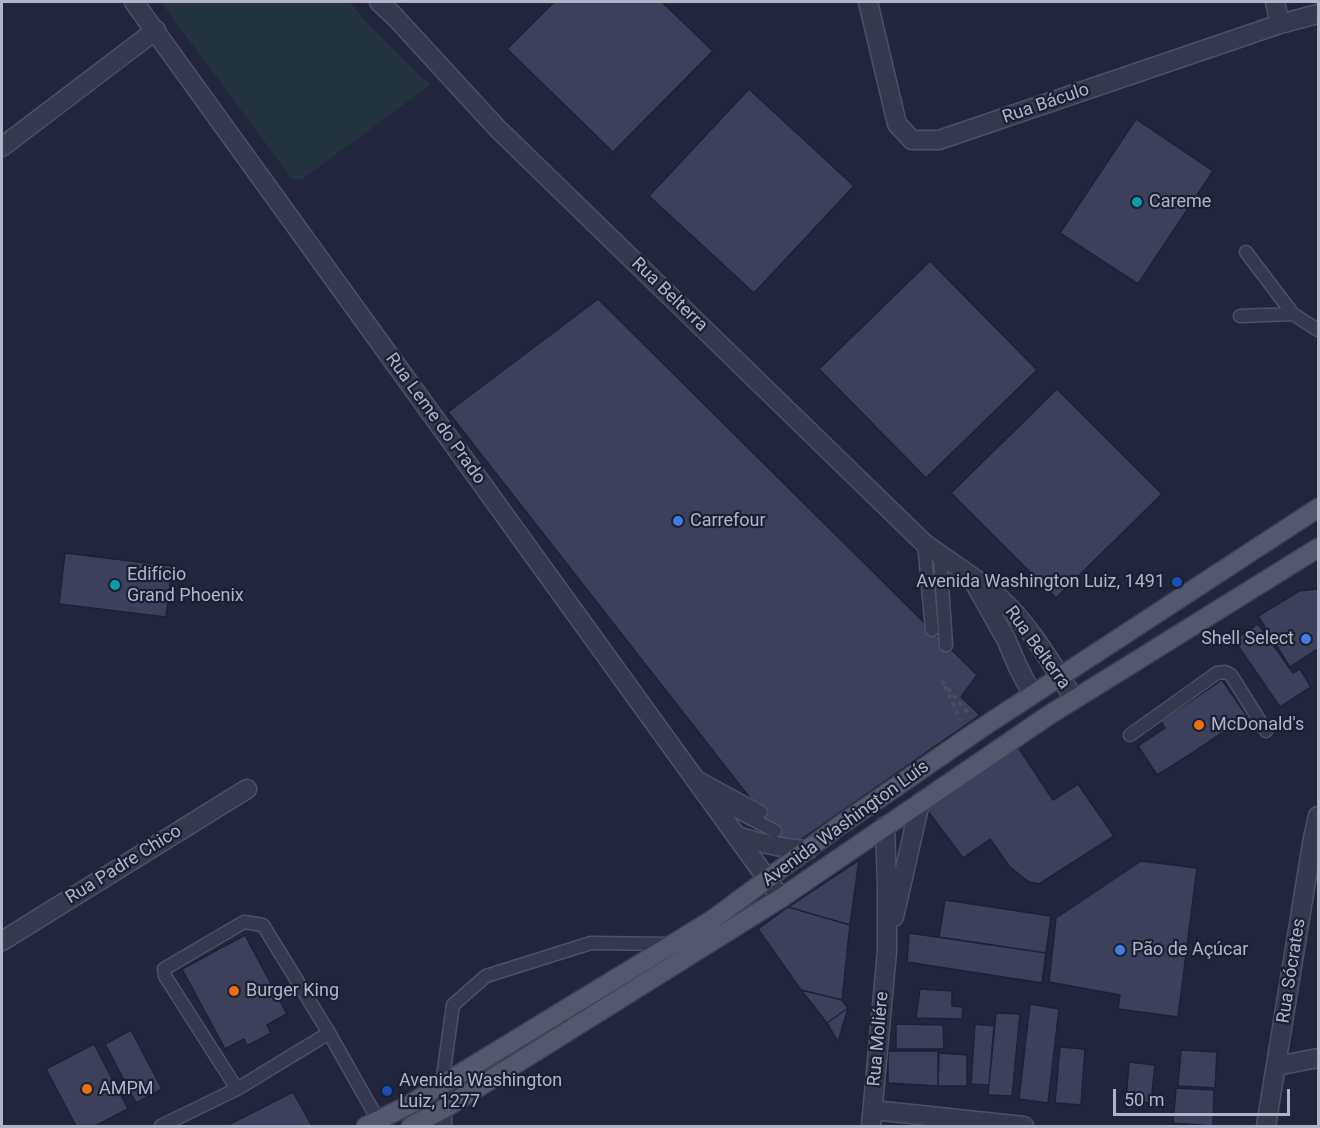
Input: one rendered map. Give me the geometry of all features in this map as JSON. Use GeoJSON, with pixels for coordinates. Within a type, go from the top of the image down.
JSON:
{"type":"FeatureCollection","features":[{"type":"Feature","properties":{"kind":"main road","name":"Avenida Washington Luís"},"geometry":{"type":"LineString","coordinates":[[375,1124],[712,920],[848,820],[1032,694],[1318,508]]}},
{"type":"Feature","properties":{"kind":"main road","name":"Avenida Washington Luís"},"geometry":{"type":"LineString","coordinates":[[411,1126],[442,1118],[782,898],[1074,699],[1318,548]]}},
{"type":"Feature","properties":{"kind":"street","name":"Rua Leme do Prado"},"geometry":{"type":"LineString","coordinates":[[134,2],[782,898]]}},
{"type":"Feature","properties":{"kind":"street","name":"Rua Belterra"},"geometry":{"type":"LineString","coordinates":[[379,2],[497,128],[924,543],[998,596],[1023,624],[1074,699]]}},
{"type":"Feature","properties":{"kind":"street","name":"Rua Báculo"},"geometry":{"type":"LineString","coordinates":[[868,2],[897,124],[912,140],[939,140],[1280,24],[1318,14]]}},
{"type":"Feature","properties":{"kind":"street"},"geometry":{"type":"LineString","coordinates":[[1275,2],[1280,24]]}},
{"type":"Feature","properties":{"kind":"street"},"geometry":{"type":"LineString","coordinates":[[2,147],[156,30]]}},
{"type":"Feature","properties":{"kind":"street","name":"Rua Belterra"},"geometry":{"type":"LineString","coordinates":[[970,576],[1006,639],[1032,694]]}},
{"type":"Feature","properties":{"kind":"street","name":"Rua Padre Chico"},"geometry":{"type":"LineString","coordinates":[[2,941],[247,789]]}},
{"type":"Feature","properties":{"kind":"street","name":"Rua Moliére"},"geometry":{"type":"LineString","coordinates":[[887,951],[920,803]]}},
{"type":"Feature","properties":{"kind":"street","name":"Rua Sócrates"},"geometry":{"type":"LineString","coordinates":[[1266,1126],[1318,816]]}},
{"type":"Feature","properties":{"kind":"street","name":"Rua Moliére"},"geometry":{"type":"LineString","coordinates":[[872,1118],[887,951],[885,826]]}},
{"type":"Feature","properties":{"kind":"street"},"geometry":{"type":"LineString","coordinates":[[737,836],[764,845],[808,850]]}},
{"type":"Feature","properties":{"kind":"street"},"geometry":{"type":"LineString","coordinates":[[1277,1066],[1318,1058]]}},
{"type":"Feature","properties":{"kind":"street"},"geometry":{"type":"LineString","coordinates":[[442,1084],[442,1118]]}},
{"type":"Feature","properties":{"kind":"street"},"geometry":{"type":"LineString","coordinates":[[872,1118],[1024,1126]]}},
{"type":"Feature","properties":{"kind":"lane"},"geometry":{"type":"LineString","coordinates":[[1246,252],[1293,314],[1318,330]]}},
{"type":"Feature","properties":{"kind":"lane"},"geometry":{"type":"LineString","coordinates":[[1240,316],[1293,314]]}},
{"type":"Feature","properties":{"kind":"lane"},"geometry":{"type":"LineString","coordinates":[[924,543],[932,630]]}},
{"type":"Feature","properties":{"kind":"lane"},"geometry":{"type":"LineString","coordinates":[[940,555],[946,645]]}},
{"type":"Feature","properties":{"kind":"lane"},"geometry":{"type":"LineString","coordinates":[[1130,735],[1217,673],[1225,672],[1231,675],[1266,731]]}},
{"type":"Feature","properties":{"kind":"lane"},"geometry":{"type":"LineString","coordinates":[[691,774],[761,812]]}},
{"type":"Feature","properties":{"kind":"lane"},"geometry":{"type":"LineString","coordinates":[[707,796],[775,831]]}},
{"type":"Feature","properties":{"kind":"lane"},"geometry":{"type":"LineString","coordinates":[[237,1089],[165,976],[164,969],[244,922],[263,925],[329,1033],[375,1124]]}},
{"type":"Feature","properties":{"kind":"lane"},"geometry":{"type":"LineString","coordinates":[[442,1084],[453,1005],[486,976],[591,944],[671,944]]}},
{"type":"Feature","properties":{"kind":"lane"},"geometry":{"type":"LineString","coordinates":[[161,1126],[237,1089],[329,1033]]}},
{"type":"Feature","properties":{"kind":"path"},"geometry":{"type":"LineString","coordinates":[[961,705],[942,681],[963,726]]}},
{"type":"Feature","properties":{"kind":"shaded area"},"geometry":{"type":"Polygon","coordinates":[[[161,2],[350,2],[364,20],[430,85],[301,180],[292,179],[161,2]]]}},
{"type":"Feature","properties":{"kind":"building"},"geometry":{"type":"Polygon","coordinates":[[[554,2],[662,2],[713,51],[613,152],[507,49],[554,2]]]}},
{"type":"Feature","properties":{"kind":"building"},"geometry":{"type":"Polygon","coordinates":[[[749,89],[854,186],[754,293],[649,196],[749,89]]]}},
{"type":"Feature","properties":{"kind":"building","name":"Careme"},"geometry":{"type":"Polygon","coordinates":[[[1136,119],[1213,171],[1138,284],[1060,233],[1136,119]]]}},
{"type":"Feature","properties":{"kind":"building"},"geometry":{"type":"Polygon","coordinates":[[[930,261],[1037,370],[926,478],[819,369],[930,261]]]}},
{"type":"Feature","properties":{"kind":"building","name":"Carrefour"},"geometry":{"type":"Polygon","coordinates":[[[598,299],[977,675],[961,697],[980,715],[789,848],[448,412],[598,299]]]}},
{"type":"Feature","properties":{"kind":"building"},"geometry":{"type":"Polygon","coordinates":[[[1057,389],[1162,494],[1056,598],[951,493],[1057,389]]]}},
{"type":"Feature","properties":{"kind":"building","name":"Edifício Grand Phoenix"},"geometry":{"type":"Polygon","coordinates":[[[65,553],[172,566],[166,617],[59,604],[65,553]]]}},
{"type":"Feature","properties":{"kind":"building"},"geometry":{"type":"Polygon","coordinates":[[[1318,589],[1318,649],[1290,667],[1258,616],[1299,591],[1318,589]]]}},
{"type":"Feature","properties":{"kind":"building"},"geometry":{"type":"Polygon","coordinates":[[[1258,624],[1293,673],[1300,669],[1311,687],[1280,707],[1234,640],[1258,624]]]}},
{"type":"Feature","properties":{"kind":"building","name":"McDonald's"},"geometry":{"type":"Polygon","coordinates":[[[1222,680],[1247,716],[1157,775],[1138,746],[1165,728],[1161,721],[1222,680]]]}},
{"type":"Feature","properties":{"kind":"building"},"geometry":{"type":"Polygon","coordinates":[[[1018,747],[1053,800],[1078,784],[1114,836],[1039,884],[1029,882],[1010,867],[990,839],[963,858],[927,810],[1018,747]]]}},
{"type":"Feature","properties":{"kind":"building"},"geometry":{"type":"Polygon","coordinates":[[[859,860],[850,925],[788,907],[859,860]]]}},
{"type":"Feature","properties":{"kind":"building","name":"Pão de Açúcar"},"geometry":{"type":"Polygon","coordinates":[[[1141,861],[1197,868],[1178,1017],[1118,1009],[1120,995],[1049,982],[1056,918],[1141,861]]]}},
{"type":"Feature","properties":{"kind":"building"},"geometry":{"type":"Polygon","coordinates":[[[945,900],[1051,916],[1046,953],[939,937],[945,900]]]}},
{"type":"Feature","properties":{"kind":"building"},"geometry":{"type":"Polygon","coordinates":[[[788,907],[850,925],[842,1000],[801,990],[758,929],[788,907]]]}},
{"type":"Feature","properties":{"kind":"building"},"geometry":{"type":"Polygon","coordinates":[[[909,933],[1046,953],[1042,983],[907,962],[909,933]]]}},
{"type":"Feature","properties":{"kind":"building","name":"Burger King"},"geometry":{"type":"Polygon","coordinates":[[[245,935],[287,1014],[267,1025],[271,1033],[247,1046],[244,1039],[225,1049],[182,969],[245,935]]]}},
{"type":"Feature","properties":{"kind":"building"},"geometry":{"type":"Polygon","coordinates":[[[920,989],[952,991],[952,1006],[963,1007],[962,1019],[916,1018],[920,989]]]}},
{"type":"Feature","properties":{"kind":"building"},"geometry":{"type":"Polygon","coordinates":[[[801,990],[842,1000],[848,1008],[827,1023],[801,990]]]}},
{"type":"Feature","properties":{"kind":"building"},"geometry":{"type":"Polygon","coordinates":[[[1030,1004],[1059,1009],[1048,1103],[1019,1099],[1030,1004]]]}},
{"type":"Feature","properties":{"kind":"building"},"geometry":{"type":"Polygon","coordinates":[[[848,1008],[838,1042],[827,1023],[848,1008]]]}},
{"type":"Feature","properties":{"kind":"building"},"geometry":{"type":"Polygon","coordinates":[[[996,1013],[1020,1014],[1012,1096],[988,1095],[996,1013]]]}},
{"type":"Feature","properties":{"kind":"building"},"geometry":{"type":"Polygon","coordinates":[[[896,1024],[943,1025],[944,1049],[896,1049],[896,1024]]]}},
{"type":"Feature","properties":{"kind":"building"},"geometry":{"type":"Polygon","coordinates":[[[975,1024],[994,1026],[989,1085],[971,1084],[975,1024]]]}},
{"type":"Feature","properties":{"kind":"building"},"geometry":{"type":"Polygon","coordinates":[[[131,1030],[162,1089],[136,1103],[105,1044],[131,1030]]]}},
{"type":"Feature","properties":{"kind":"building","name":"AMPM"},"geometry":{"type":"Polygon","coordinates":[[[94,1044],[128,1109],[95,1126],[76,1126],[46,1069],[94,1044]]]}},
{"type":"Feature","properties":{"kind":"building"},"geometry":{"type":"Polygon","coordinates":[[[1060,1047],[1085,1049],[1081,1105],[1055,1103],[1060,1047]]]}},
{"type":"Feature","properties":{"kind":"building"},"geometry":{"type":"Polygon","coordinates":[[[1181,1050],[1217,1052],[1215,1088],[1178,1086],[1181,1050]]]}},
{"type":"Feature","properties":{"kind":"building"},"geometry":{"type":"Polygon","coordinates":[[[888,1051],[938,1051],[938,1086],[888,1083],[888,1051]]]}},
{"type":"Feature","properties":{"kind":"building"},"geometry":{"type":"Polygon","coordinates":[[[939,1053],[967,1055],[967,1086],[938,1086],[939,1053]]]}},
{"type":"Feature","properties":{"kind":"building"},"geometry":{"type":"Polygon","coordinates":[[[1129,1062],[1155,1065],[1151,1103],[1126,1101],[1129,1062]]]}},
{"type":"Feature","properties":{"kind":"building"},"geometry":{"type":"Polygon","coordinates":[[[1176,1088],[1214,1090],[1213,1126],[1173,1123],[1176,1088]]]}},
{"type":"Feature","properties":{"kind":"building"},"geometry":{"type":"Polygon","coordinates":[[[293,1092],[312,1126],[226,1126],[293,1092]]]}},
{"type":"Feature","properties":{"kind":"place","name":"Careme"},"geometry":{"type":"Point","coordinates":[1137,202]}},
{"type":"Feature","properties":{"kind":"place","name":"Carrefour"},"geometry":{"type":"Point","coordinates":[678,521]}},
{"type":"Feature","properties":{"kind":"place","name":"Avenida Washington Luiz, 1491"},"geometry":{"type":"Point","coordinates":[1177,582]}},
{"type":"Feature","properties":{"kind":"place","name":"Edifício Grand Phoenix"},"geometry":{"type":"Point","coordinates":[115,585]}},
{"type":"Feature","properties":{"kind":"place","name":"Shell Select"},"geometry":{"type":"Point","coordinates":[1306,639]}},
{"type":"Feature","properties":{"kind":"place","name":"McDonald's"},"geometry":{"type":"Point","coordinates":[1199,725]}},
{"type":"Feature","properties":{"kind":"place","name":"Pão de Açúcar"},"geometry":{"type":"Point","coordinates":[1120,950]}},
{"type":"Feature","properties":{"kind":"place","name":"Burger King"},"geometry":{"type":"Point","coordinates":[234,991]}},
{"type":"Feature","properties":{"kind":"place","name":"AMPM"},"geometry":{"type":"Point","coordinates":[87,1089]}},
{"type":"Feature","properties":{"kind":"place","name":"Avenida Washington Luiz, 1277"},"geometry":{"type":"Point","coordinates":[387,1091]}}]}
